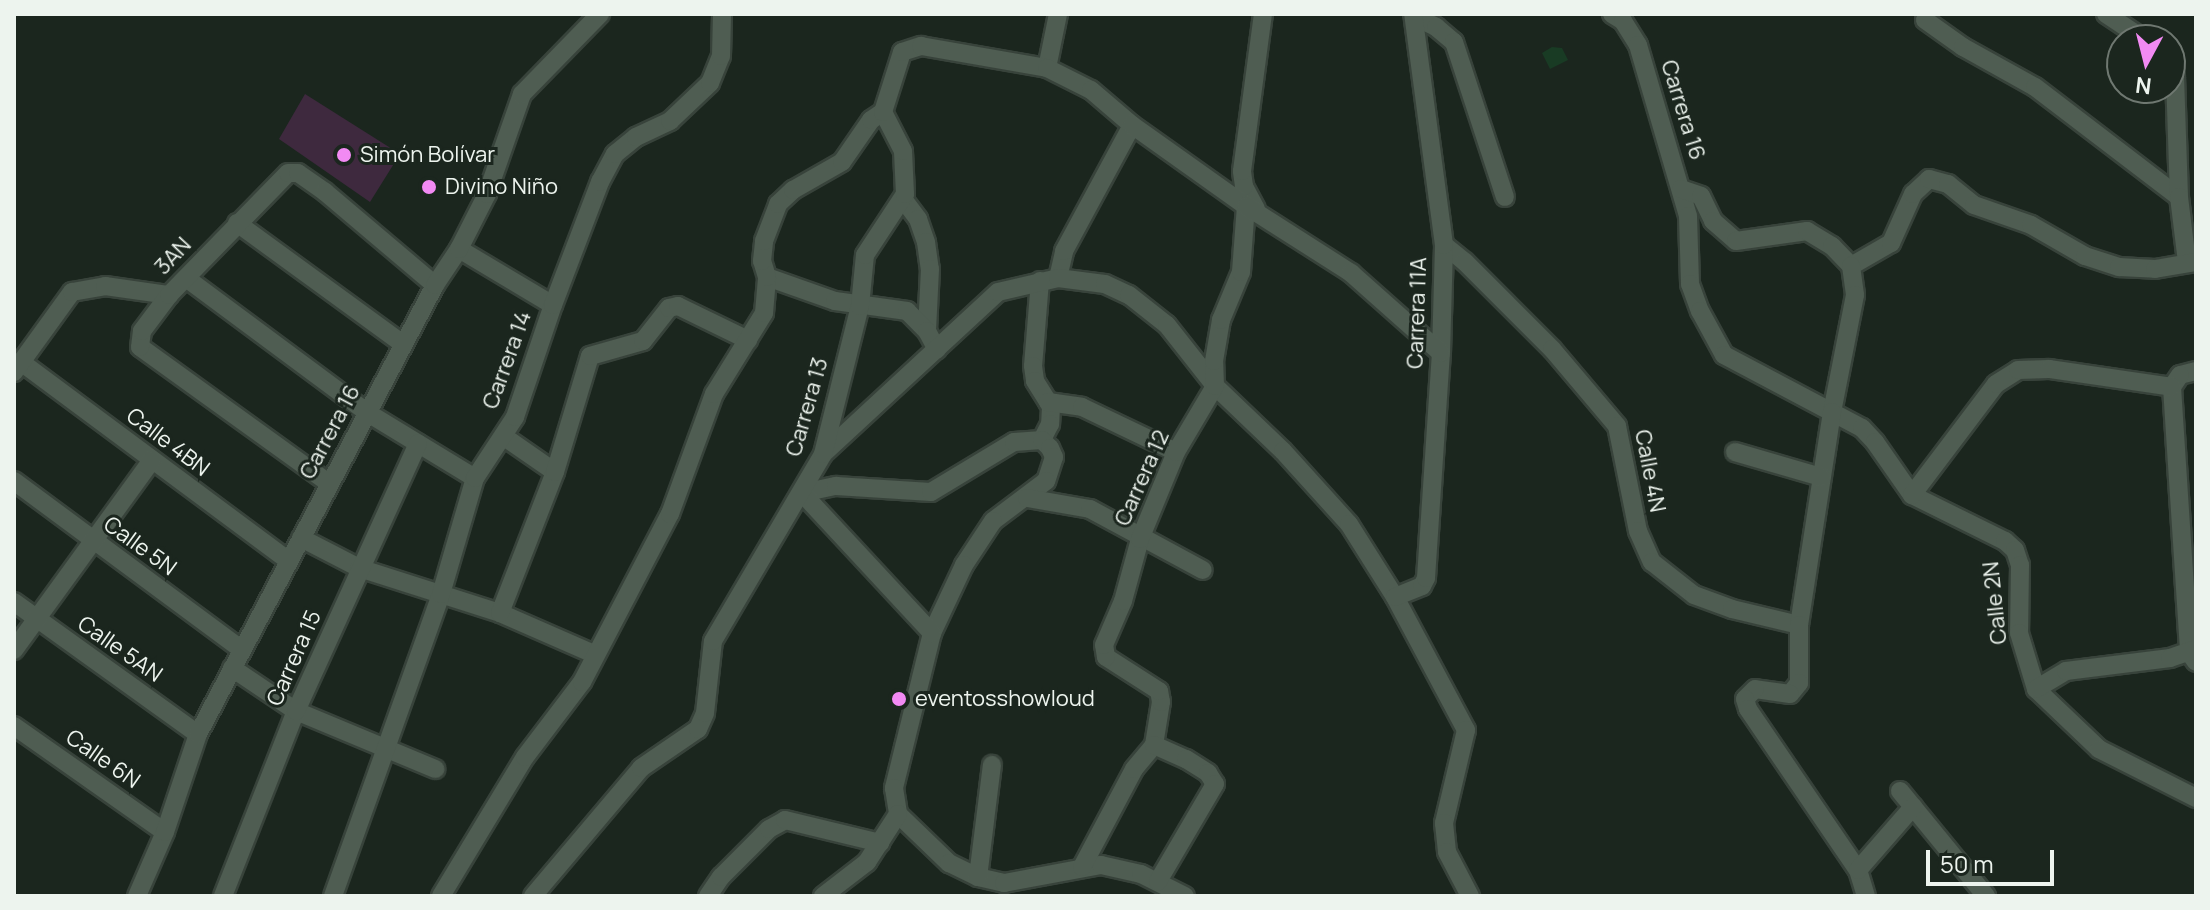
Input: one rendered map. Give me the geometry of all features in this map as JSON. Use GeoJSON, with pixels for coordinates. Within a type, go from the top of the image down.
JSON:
{"type":"FeatureCollection","features":[{"type":"Feature","properties":{"kind":"street","name":"Carrera 16"},"geometry":{"type":"LineString","coordinates":[[137,896],[165,832],[198,734],[240,648],[487,194],[522,94],[600,14]]}},
{"type":"Feature","properties":{"kind":"street","name":"Carrera 14"},"geometry":{"type":"LineString","coordinates":[[333,896],[441,594],[475,478],[520,404],[553,305],[600,182],[615,154],[636,137],[670,121],[710,83],[721,56],[722,14]]}},
{"type":"Feature","properties":{"kind":"street"},"geometry":{"type":"LineString","coordinates":[[1047,68],[1058,14]]}},
{"type":"Feature","properties":{"kind":"street","name":"Carrera 12"},"geometry":{"type":"LineString","coordinates":[[1154,745],[1161,702],[1159,691],[1106,657],[1104,645],[1123,601],[1140,539],[1176,452],[1215,386],[1214,361],[1221,320],[1241,272],[1252,209],[1242,171],[1263,14]]}},
{"type":"Feature","properties":{"kind":"street","name":"Carrera 16"},"geometry":{"type":"LineString","coordinates":[[1612,14],[1623,21],[1638,45],[1681,189],[1689,229],[1690,284],[1700,311],[1724,355],[1832,412]]}},
{"type":"Feature","properties":{"kind":"street"},"geometry":{"type":"LineString","coordinates":[[1414,16],[1436,27],[1454,42],[1505,197]]}},
{"type":"Feature","properties":{"kind":"street","name":"Carrera 11A"},"geometry":{"type":"LineString","coordinates":[[1395,597],[1422,586],[1426,578],[1441,353],[1444,245],[1414,16]]}},
{"type":"Feature","properties":{"kind":"street"},"geometry":{"type":"LineString","coordinates":[[1925,20],[1963,47],[2035,87],[2179,197]]}},
{"type":"Feature","properties":{"kind":"street"},"geometry":{"type":"LineString","coordinates":[[927,331],[930,269],[926,242],[918,219],[903,199],[906,182],[903,151],[883,112],[895,65],[902,52],[911,47],[1047,68],[1091,90],[1132,125],[1252,209],[1351,273],[1441,353]]}},
{"type":"Feature","properties":{"kind":"street"},"geometry":{"type":"LineString","coordinates":[[1851,266],[1891,243],[1913,194],[1929,179],[1938,179],[1974,205],[2031,225],[2085,256],[2108,263],[2155,269],[2192,262],[2179,197],[2176,104]]}},
{"type":"Feature","properties":{"kind":"street"},"geometry":{"type":"LineString","coordinates":[[441,896],[525,757],[582,682],[670,514],[714,394],[764,313],[767,277],[762,261],[764,241],[778,204],[806,181],[842,162],[871,120],[883,112]]}},
{"type":"Feature","properties":{"kind":"street"},"geometry":{"type":"LineString","coordinates":[[1042,440],[1050,424],[1048,402],[1035,381],[1033,366],[1049,279],[1132,125]]}},
{"type":"Feature","properties":{"kind":"street","name":"3AN"},"geometry":{"type":"LineString","coordinates":[[330,484],[140,347],[142,331],[169,295],[288,173],[298,173],[392,246],[435,285]]}},
{"type":"Feature","properties":{"kind":"street"},"geometry":{"type":"LineString","coordinates":[[1681,189],[1701,196],[1713,221],[1736,241],[1807,231],[1832,246],[1851,266],[1855,295],[1821,477],[1799,625],[1796,690],[1788,694],[1755,689],[1749,692],[1745,705],[1858,870],[1866,896]]}},
{"type":"Feature","properties":{"kind":"street","name":"Carrera 13"},"geometry":{"type":"LineString","coordinates":[[533,896],[641,768],[698,729],[705,713],[713,641],[823,454],[860,306],[867,250],[903,199]]}},
{"type":"Feature","properties":{"kind":"street"},"geometry":{"type":"LineString","coordinates":[[237,223],[403,344]]}},
{"type":"Feature","properties":{"kind":"street","name":"Calle 4N"},"geometry":{"type":"LineString","coordinates":[[1444,245],[1552,349],[1617,426],[1638,531],[1652,562],[1694,595],[1732,609],[1799,625]]}},
{"type":"Feature","properties":{"kind":"street"},"geometry":{"type":"LineString","coordinates":[[459,249],[553,305]]}},
{"type":"Feature","properties":{"kind":"street"},"geometry":{"type":"LineString","coordinates":[[767,277],[860,306],[907,311],[927,331],[937,350]]}},
{"type":"Feature","properties":{"kind":"street"},"geometry":{"type":"LineString","coordinates":[[186,278],[368,413],[475,478]]}},
{"type":"Feature","properties":{"kind":"street"},"geometry":{"type":"LineString","coordinates":[[823,454],[998,292],[1049,279],[1105,284],[1129,295],[1167,325],[1215,386],[1283,451],[1349,524],[1395,597],[1466,730],[1444,823],[1447,852],[1470,896]]}},
{"type":"Feature","properties":{"kind":"street"},"geometry":{"type":"LineString","coordinates":[[17,367],[72,292],[105,286],[169,295]]}},
{"type":"Feature","properties":{"kind":"street"},"geometry":{"type":"LineString","coordinates":[[500,613],[555,472],[582,379],[594,352],[643,341],[669,308],[678,306],[748,340]]}},
{"type":"Feature","properties":{"kind":"street","name":"Calle 4BN"},"geometry":{"type":"LineString","coordinates":[[17,367],[152,460],[288,560]]}},
{"type":"Feature","properties":{"kind":"street"},"geometry":{"type":"LineString","coordinates":[[1912,495],[1996,384],[2018,370],[2049,369],[2172,387]]}},
{"type":"Feature","properties":{"kind":"street"},"geometry":{"type":"LineString","coordinates":[[2036,689],[2066,671],[2194,655],[2172,387],[2180,375],[2196,371]]}},
{"type":"Feature","properties":{"kind":"street"},"geometry":{"type":"LineString","coordinates":[[1048,402],[1082,407],[1176,452]]}},
{"type":"Feature","properties":{"kind":"street","name":"Calle 2N"},"geometry":{"type":"LineString","coordinates":[[1832,412],[1862,428],[1912,495],[2005,541],[2015,550],[2022,584],[2019,633],[2036,689],[2099,749],[2196,798]]}},
{"type":"Feature","properties":{"kind":"street"},"geometry":{"type":"LineString","coordinates":[[503,436],[555,472]]}},
{"type":"Feature","properties":{"kind":"street"},"geometry":{"type":"LineString","coordinates":[[802,493],[836,486],[931,492],[1014,442],[1042,440]]}},
{"type":"Feature","properties":{"kind":"street"},"geometry":{"type":"LineString","coordinates":[[1042,440],[1054,457],[1046,481],[1027,498],[996,517],[964,565],[932,633],[894,788],[898,814],[949,863],[1004,890],[1082,867],[1119,868],[1158,881],[1185,896]]}},
{"type":"Feature","properties":{"kind":"street","name":"Carrera 15"},"geometry":{"type":"LineString","coordinates":[[223,896],[296,711],[418,443]]}},
{"type":"Feature","properties":{"kind":"street"},"geometry":{"type":"LineString","coordinates":[[1735,452],[1821,477]]}},
{"type":"Feature","properties":{"kind":"street"},"geometry":{"type":"LineString","coordinates":[[14,650],[152,460]]}},
{"type":"Feature","properties":{"kind":"street","name":"Calle 5N"},"geometry":{"type":"LineString","coordinates":[[14,481],[240,648]]}},
{"type":"Feature","properties":{"kind":"street"},"geometry":{"type":"LineString","coordinates":[[802,493],[932,633]]}},
{"type":"Feature","properties":{"kind":"street"},"geometry":{"type":"LineString","coordinates":[[1027,498],[1090,509],[1140,539],[1203,570]]}},
{"type":"Feature","properties":{"kind":"street"},"geometry":{"type":"LineString","coordinates":[[301,538],[359,568],[500,613],[594,654]]}},
{"type":"Feature","properties":{"kind":"street","name":"Calle 5AN"},"geometry":{"type":"LineString","coordinates":[[14,602],[198,734]]}},
{"type":"Feature","properties":{"kind":"street"},"geometry":{"type":"LineString","coordinates":[[232,668],[296,711],[387,746],[435,769]]}},
{"type":"Feature","properties":{"kind":"street","name":"Calle 6N"},"geometry":{"type":"LineString","coordinates":[[14,726],[165,832]]}},
{"type":"Feature","properties":{"kind":"street"},"geometry":{"type":"LineString","coordinates":[[1082,867],[1134,769],[1154,745],[1208,773],[1215,784],[1158,881]]}},
{"type":"Feature","properties":{"kind":"street"},"geometry":{"type":"LineString","coordinates":[[978,877],[992,765]]}},
{"type":"Feature","properties":{"kind":"street"},"geometry":{"type":"LineString","coordinates":[[1900,791],[1986,896]]}},
{"type":"Feature","properties":{"kind":"street"},"geometry":{"type":"LineString","coordinates":[[1858,870],[1913,807]]}},
{"type":"Feature","properties":{"kind":"street"},"geometry":{"type":"LineString","coordinates":[[823,896],[857,872],[898,814]]}},
{"type":"Feature","properties":{"kind":"street"},"geometry":{"type":"LineString","coordinates":[[708,896],[721,877],[769,829],[785,820],[880,843]]}},
{"type":"Feature","properties":{"kind":"shaded area"},"geometry":{"type":"Polygon","coordinates":[[[305,94],[400,154],[370,202],[279,139],[305,94]]]}},
{"type":"Feature","properties":{"kind":"building"},"geometry":{"type":"Polygon","coordinates":[[[1552,47],[1562,48],[1568,60],[1550,69],[1542,53],[1552,47]]]}},
{"type":"Feature","properties":{"kind":"place","name":"Simón Bolívar"},"geometry":{"type":"Point","coordinates":[344,155]}},
{"type":"Feature","properties":{"kind":"place","name":"Divino Niño"},"geometry":{"type":"Point","coordinates":[429,187]}},
{"type":"Feature","properties":{"kind":"place","name":"eventosshowloud"},"geometry":{"type":"Point","coordinates":[899,699]}}]}
